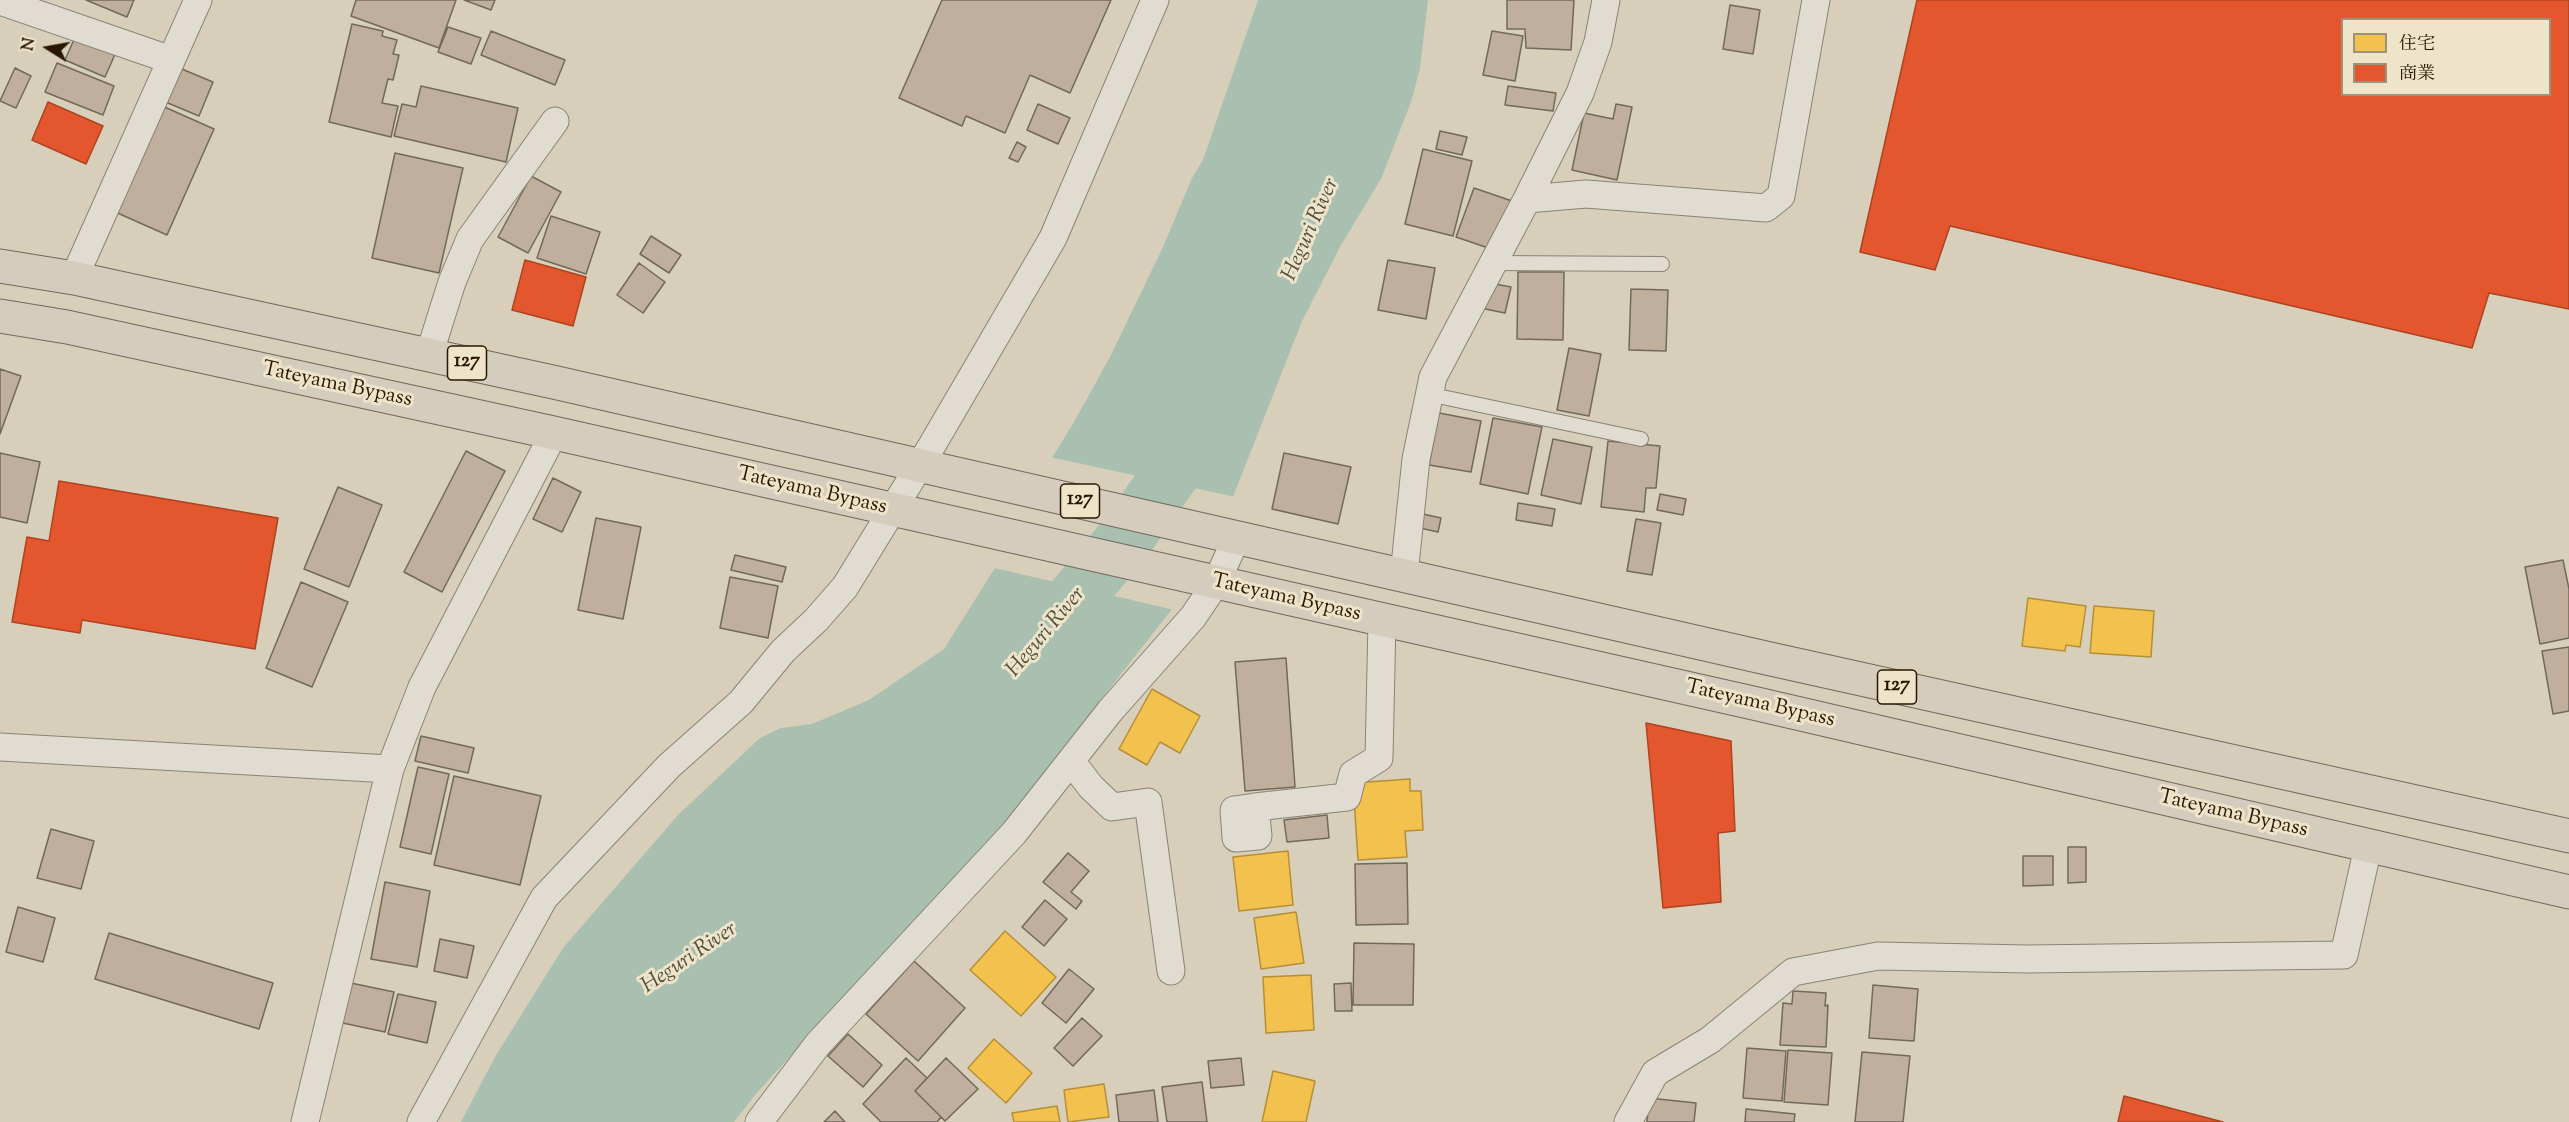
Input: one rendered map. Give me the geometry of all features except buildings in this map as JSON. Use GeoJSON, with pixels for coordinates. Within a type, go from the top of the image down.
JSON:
{"type":"FeatureCollection","features":[{"type":"Feature","properties":{"kind":"highway","name":"127"},"geometry":{"type":"LineString","coordinates":[[0,266],[74,279],[429,355],[2569,836]]}},
{"type":"Feature","properties":{"kind":"highway","name":"Tateyama Bypass"},"geometry":{"type":"LineString","coordinates":[[0,316],[67,327],[555,433],[1753,703],[2569,892]]}},
{"type":"Feature","properties":{"kind":"street"},"geometry":{"type":"LineString","coordinates":[[74,279],[198,0]]}},
{"type":"Feature","properties":{"kind":"street"},"geometry":{"type":"LineString","coordinates":[[421,1122],[544,898],[669,766],[741,702],[783,651],[816,620],[845,587],[898,512],[927,466],[1053,238],[1155,0]]}},
{"type":"Feature","properties":{"kind":"street"},"geometry":{"type":"LineString","coordinates":[[1404,575],[1416,459],[1433,377],[1580,93],[1598,42],[1606,0]]}},
{"type":"Feature","properties":{"kind":"street"},"geometry":{"type":"LineString","coordinates":[[1527,199],[1586,194],[1766,208],[1780,196],[1816,0]]}},
{"type":"Feature","properties":{"kind":"street"},"geometry":{"type":"LineString","coordinates":[[0,1],[171,60]]}},
{"type":"Feature","properties":{"kind":"street"},"geometry":{"type":"LineString","coordinates":[[429,355],[452,282],[470,239],[555,121]]}},
{"type":"Feature","properties":{"kind":"street"},"geometry":{"type":"LineString","coordinates":[[305,1122],[390,769],[422,687],[555,433]]}},
{"type":"Feature","properties":{"kind":"street"},"geometry":{"type":"LineString","coordinates":[[759,1122],[818,1044],[1014,833],[1110,711],[1193,617],[1231,536]]}},
{"type":"Feature","properties":{"kind":"street"},"geometry":{"type":"LineString","coordinates":[[1255,807],[1347,797],[1353,774],[1379,758],[1382,621]]}},
{"type":"Feature","properties":{"kind":"street"},"geometry":{"type":"LineString","coordinates":[[0,747],[390,769]]}},
{"type":"Feature","properties":{"kind":"street"},"geometry":{"type":"LineString","coordinates":[[1071,761],[1091,787],[1112,807],[1148,802],[1171,971]]}},
{"type":"Feature","properties":{"kind":"street"},"geometry":{"type":"LineString","coordinates":[[1628,1122],[1655,1073],[1710,1040],[1793,972],[1878,956],[2028,959],[2344,955],[2368,847]]}},
{"type":"Feature","properties":{"kind":"lane"},"geometry":{"type":"LineString","coordinates":[[1493,263],[1662,264]]}},
{"type":"Feature","properties":{"kind":"lane"},"geometry":{"type":"LineString","coordinates":[[1428,394],[1641,439]]}},
{"type":"Feature","properties":{"kind":"water"},"geometry":{"type":"Polygon","coordinates":[[[1258,0],[1428,0],[1420,68],[1411,102],[1381,179],[1341,245],[1302,321],[1233,497],[1052,458],[1110,357],[1163,247],[1192,178],[1203,160],[1258,0]]]}},
{"type":"Feature","properties":{"kind":"water"},"geometry":{"type":"Polygon","coordinates":[[[995,568],[1172,609],[990,841],[893,943],[755,1095],[734,1122],[461,1122],[495,1057],[563,948],[678,815],[760,738],[781,728],[812,724],[869,700],[944,649],[995,568]]]}},
{"type":"Feature","properties":{"kind":"pier"},"geometry":{"type":"Polygon","coordinates":[[[1049,457],[1236,497],[1232,500],[1051,460],[1049,457]]]}},
{"type":"Feature","properties":{"kind":"pier"},"geometry":{"type":"Polygon","coordinates":[[[996,565],[1172,606],[1175,610],[992,567],[996,565]]]}},
{"type":"Feature","properties":{"kind":"waterway","name":"Heguri River"},"geometry":{"type":"LineString","coordinates":[[1034,648],[1127,536],[1211,417]]}}]}
